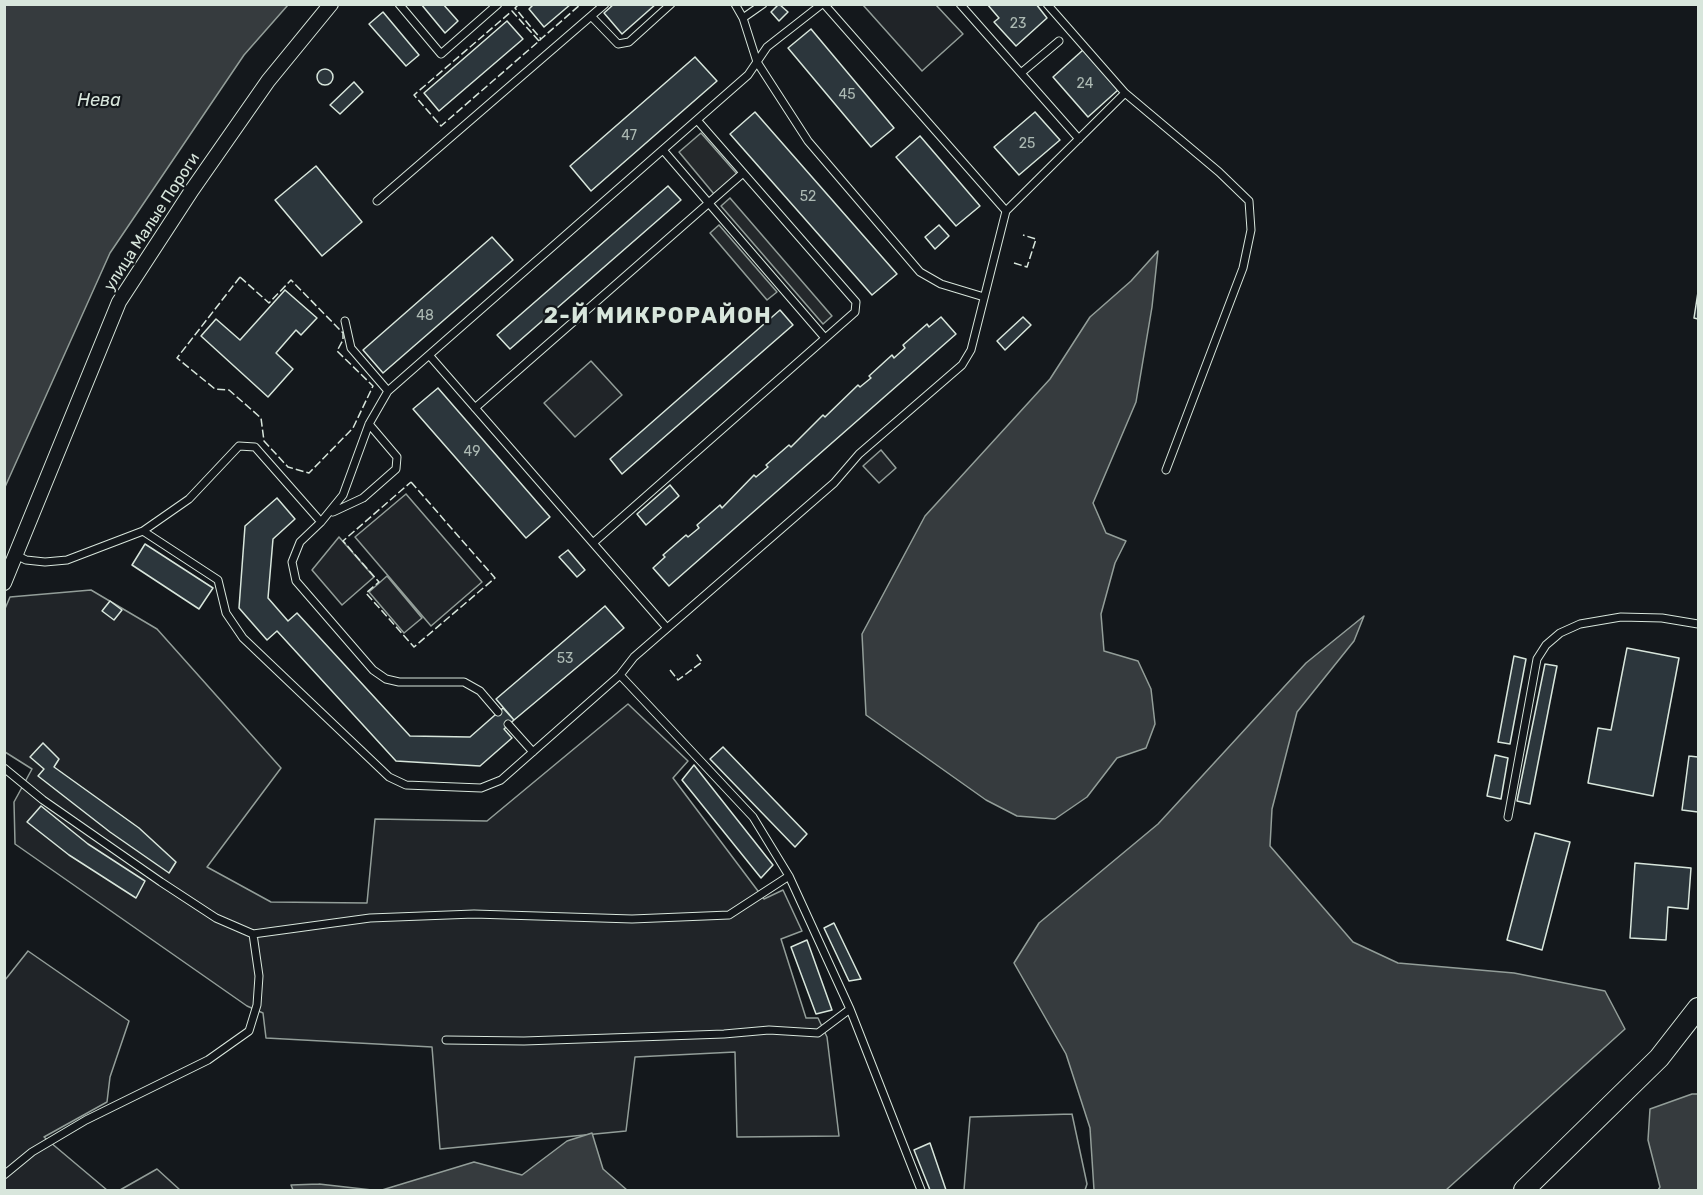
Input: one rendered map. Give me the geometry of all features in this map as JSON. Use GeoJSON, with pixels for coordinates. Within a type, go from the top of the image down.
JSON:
{"type":"FeatureCollection","features":[{"type":"Feature","properties":{"kind":"street","name":"улица Малые Пороги"},"geometry":{"type":"LineString","coordinates":[[4,583],[18,555],[119,302],[192,190],[268,81],[331,4]]}},
{"type":"Feature","properties":{"kind":"street"},"geometry":{"type":"LineString","coordinates":[[1524,1191],[1659,1058],[1698,1008]]}},
{"type":"Feature","properties":{"kind":"lane"},"geometry":{"type":"LineString","coordinates":[[399,4],[441,54],[498,4]]}},
{"type":"Feature","properties":{"kind":"lane"},"geometry":{"type":"LineString","coordinates":[[377,201],[605,4]]}},
{"type":"Feature","properties":{"kind":"lane"},"geometry":{"type":"LineString","coordinates":[[591,16],[618,44],[629,42],[671,4]]}},
{"type":"Feature","properties":{"kind":"lane"},"geometry":{"type":"LineString","coordinates":[[735,4],[742,18],[756,62],[808,141],[920,272],[941,284],[984,297]]}},
{"type":"Feature","properties":{"kind":"lane"},"geometry":{"type":"LineString","coordinates":[[742,18],[763,4]]}},
{"type":"Feature","properties":{"kind":"lane"},"geometry":{"type":"LineString","coordinates":[[498,712],[480,691],[464,682],[399,682],[386,679],[373,670],[296,581],[292,562],[300,542],[330,513],[343,495],[369,424],[388,391],[748,75],[766,47],[823,4],[1006,211]]}},
{"type":"Feature","properties":{"kind":"lane"},"geometry":{"type":"LineString","coordinates":[[960,4],[1079,139]]}},
{"type":"Feature","properties":{"kind":"lane"},"geometry":{"type":"LineString","coordinates":[[1047,4],[1125,93],[1219,172],[1249,201],[1251,230],[1243,268],[1166,470]]}},
{"type":"Feature","properties":{"kind":"lane"},"geometry":{"type":"LineString","coordinates":[[1021,74],[1059,40]]}},
{"type":"Feature","properties":{"kind":"lane"},"geometry":{"type":"LineString","coordinates":[[143,531],[218,580],[226,613],[243,638],[389,777],[406,785],[481,788],[501,780],[620,675],[634,657],[834,483],[859,454],[962,364],[971,350],[1006,211],[1125,93]]}},
{"type":"Feature","properties":{"kind":"lane"},"geometry":{"type":"LineString","coordinates":[[593,543],[855,312],[856,302],[697,120]]}},
{"type":"Feature","properties":{"kind":"lane"},"geometry":{"type":"LineString","coordinates":[[663,150],[825,338]]}},
{"type":"Feature","properties":{"kind":"lane"},"geometry":{"type":"LineString","coordinates":[[475,408],[743,173]]}},
{"type":"Feature","properties":{"kind":"lane"},"geometry":{"type":"LineString","coordinates":[[345,321],[351,348],[388,391]]}},
{"type":"Feature","properties":{"kind":"lane"},"geometry":{"type":"LineString","coordinates":[[429,355],[667,628]]}},
{"type":"Feature","properties":{"kind":"lane"},"geometry":{"type":"LineString","coordinates":[[330,513],[363,498],[396,469],[397,456],[369,424]]}},
{"type":"Feature","properties":{"kind":"lane"},"geometry":{"type":"LineString","coordinates":[[18,555],[26,560],[45,562],[67,560],[143,531],[189,499],[238,446],[255,447],[321,522]]}},
{"type":"Feature","properties":{"kind":"lane"},"geometry":{"type":"LineString","coordinates":[[1508,817],[1537,659],[1546,645],[1560,633],[1580,624],[1621,617],[1662,618],[1698,624]]}},
{"type":"Feature","properties":{"kind":"lane"},"geometry":{"type":"LineString","coordinates":[[620,675],[753,817],[789,876],[850,1009],[921,1191]]}},
{"type":"Feature","properties":{"kind":"lane"},"geometry":{"type":"LineString","coordinates":[[508,724],[533,752]]}},
{"type":"Feature","properties":{"kind":"lane"},"geometry":{"type":"LineString","coordinates":[[4,768],[43,800],[161,882],[216,918],[253,934],[370,918],[474,914],[632,919],[729,915],[789,876]]}},
{"type":"Feature","properties":{"kind":"lane"},"geometry":{"type":"LineString","coordinates":[[4,1175],[32,1152],[86,1120],[208,1060],[249,1031],[258,995],[253,934]]}},
{"type":"Feature","properties":{"kind":"lane"},"geometry":{"type":"LineString","coordinates":[[446,1041],[641,1037],[769,1030],[818,1033],[850,1009]]}},
{"type":"Feature","properties":{"kind":"shaded area"},"geometry":{"type":"Polygon","coordinates":[[[863,5],[936,5],[963,34],[922,71],[863,5]]]}},
{"type":"Feature","properties":{"kind":"shaded area"},"geometry":{"type":"Polygon","coordinates":[[[701,133],[737,174],[714,194],[679,152],[701,133]]]}},
{"type":"Feature","properties":{"kind":"shaded area"},"geometry":{"type":"Polygon","coordinates":[[[730,198],[832,316],[823,324],[721,206],[730,198]]]}},
{"type":"Feature","properties":{"kind":"shaded area"},"geometry":{"type":"Polygon","coordinates":[[[719,225],[777,292],[767,300],[710,233],[719,225]]]}},
{"type":"Feature","properties":{"kind":"shaded area"},"geometry":{"type":"Polygon","coordinates":[[[591,361],[622,395],[575,437],[544,403],[591,361]]]}},
{"type":"Feature","properties":{"kind":"shaded area"},"geometry":{"type":"Polygon","coordinates":[[[881,450],[896,468],[879,483],[863,466],[881,450]]]}},
{"type":"Feature","properties":{"kind":"shaded area"},"geometry":{"type":"Polygon","coordinates":[[[406,494],[482,582],[431,626],[355,537],[406,494]]]}},
{"type":"Feature","properties":{"kind":"shaded area"},"geometry":{"type":"Polygon","coordinates":[[[339,537],[374,577],[342,605],[312,570],[339,537]]]}},
{"type":"Feature","properties":{"kind":"shaded area"},"geometry":{"type":"Polygon","coordinates":[[[387,576],[422,618],[404,633],[369,592],[387,576]]]}},
{"type":"Feature","properties":{"kind":"shaded area"},"geometry":{"type":"Polygon","coordinates":[[[91,590],[157,629],[281,768],[207,867],[271,902],[367,903],[375,819],[487,821],[628,704],[688,761],[673,778],[764,899],[783,890],[802,931],[781,939],[806,1018],[818,1018],[827,1037],[839,1136],[737,1137],[735,1052],[635,1057],[626,1131],[440,1149],[432,1047],[266,1038],[263,1013],[247,1006],[15,844],[14,802],[32,769],[5,752],[4,611],[10,597],[91,590]]]}},
{"type":"Feature","properties":{"kind":"shaded area"},"geometry":{"type":"Polygon","coordinates":[[[28,951],[129,1021],[110,1077],[107,1102],[44,1137],[107,1190],[5,1190],[5,980],[28,951]]]}},
{"type":"Feature","properties":{"kind":"shaded area"},"geometry":{"type":"Polygon","coordinates":[[[1072,1114],[1087,1184],[1085,1190],[964,1190],[970,1117],[1072,1114]]]}},
{"type":"Feature","properties":{"kind":"shaded area"},"geometry":{"type":"Polygon","coordinates":[[[157,1169],[180,1190],[120,1190],[157,1169]]]}},
{"type":"Feature","properties":{"kind":"water","name":"Нева"},"geometry":{"type":"Polygon","coordinates":[[[5,4],[288,5],[244,55],[110,253],[5,487],[5,4]]]}},
{"type":"Feature","properties":{"kind":"water"},"geometry":{"type":"Polygon","coordinates":[[[1158,251],[1152,307],[1136,402],[1093,503],[1106,533],[1126,541],[1115,563],[1101,614],[1104,651],[1138,661],[1151,689],[1155,724],[1146,748],[1117,758],[1087,797],[1055,819],[1017,816],[986,800],[866,715],[862,634],[925,516],[1050,379],[1090,317],[1131,281],[1158,251]]]}},
{"type":"Feature","properties":{"kind":"water"},"geometry":{"type":"Polygon","coordinates":[[[1364,616],[1354,641],[1297,712],[1272,809],[1270,846],[1353,942],[1398,963],[1514,973],[1605,991],[1625,1029],[1446,1190],[1094,1190],[1090,1128],[1066,1054],[1014,963],[1039,923],[1158,824],[1306,663],[1364,616]]]}},
{"type":"Feature","properties":{"kind":"water"},"geometry":{"type":"Polygon","coordinates":[[[1698,1094],[1698,1190],[1658,1190],[1660,1187],[1648,1140],[1650,1109],[1698,1094]]]}},
{"type":"Feature","properties":{"kind":"water"},"geometry":{"type":"Polygon","coordinates":[[[592,1133],[603,1169],[627,1190],[382,1190],[474,1162],[522,1175],[567,1141],[592,1133]]]}},
{"type":"Feature","properties":{"kind":"water"},"geometry":{"type":"Polygon","coordinates":[[[319,1184],[372,1190],[293,1190],[291,1185],[319,1184]]]}},
{"type":"Feature","properties":{"kind":"building"},"geometry":{"type":"Polygon","coordinates":[[[421,4],[443,4],[458,21],[445,33],[421,4]]]}},
{"type":"Feature","properties":{"kind":"building"},"geometry":{"type":"Polygon","coordinates":[[[534,4],[571,4],[544,27],[529,9],[534,4]]]}},
{"type":"Feature","properties":{"kind":"building"},"geometry":{"type":"Polygon","coordinates":[[[614,4],[656,4],[622,34],[604,13],[614,4]]]}},
{"type":"Feature","properties":{"kind":"building"},"geometry":{"type":"Polygon","coordinates":[[[779,4],[788,12],[779,21],[771,12],[779,4]]]}},
{"type":"Feature","properties":{"kind":"building"},"geometry":{"type":"Polygon","coordinates":[[[987,4],[1036,4],[1047,18],[1016,46],[994,22],[999,18],[987,4]]]}},
{"type":"Feature","properties":{"kind":"building"},"geometry":{"type":"Polygon","coordinates":[[[383,12],[419,55],[406,66],[369,24],[383,12]]]}},
{"type":"Feature","properties":{"kind":"building"},"geometry":{"type":"Polygon","coordinates":[[[507,21],[523,39],[439,111],[424,93],[507,21]]]}},
{"type":"Feature","properties":{"kind":"building"},"geometry":{"type":"Polygon","coordinates":[[[811,29],[894,128],[871,147],[788,48],[811,29]]]}},
{"type":"Feature","properties":{"kind":"building"},"geometry":{"type":"Polygon","coordinates":[[[1083,50],[1118,90],[1088,117],[1053,77],[1083,50]]]}},
{"type":"Feature","properties":{"kind":"building"},"geometry":{"type":"Polygon","coordinates":[[[695,57],[717,81],[591,191],[570,166],[695,57]]]}},
{"type":"Feature","properties":{"kind":"building"},"geometry":{"type":"Polygon","coordinates":[[[322,69],[328,69],[333,77],[331,83],[322,85],[317,80],[317,74],[322,69]]]}},
{"type":"Feature","properties":{"kind":"building"},"geometry":{"type":"Polygon","coordinates":[[[354,82],[363,92],[340,114],[330,105],[354,82]]]}},
{"type":"Feature","properties":{"kind":"building"},"geometry":{"type":"Polygon","coordinates":[[[755,112],[897,274],[872,295],[730,134],[755,112]]]}},
{"type":"Feature","properties":{"kind":"building"},"geometry":{"type":"Polygon","coordinates":[[[1035,112],[1060,140],[1019,175],[994,147],[1035,112]]]}},
{"type":"Feature","properties":{"kind":"building"},"geometry":{"type":"Polygon","coordinates":[[[920,136],[980,206],[956,226],[896,157],[920,136]]]}},
{"type":"Feature","properties":{"kind":"building"},"geometry":{"type":"Polygon","coordinates":[[[316,166],[362,222],[322,256],[275,200],[316,166]]]}},
{"type":"Feature","properties":{"kind":"building"},"geometry":{"type":"Polygon","coordinates":[[[668,186],[681,200],[510,349],[497,335],[668,186]]]}},
{"type":"Feature","properties":{"kind":"building"},"geometry":{"type":"Polygon","coordinates":[[[939,225],[949,236],[935,249],[925,237],[939,225]]]}},
{"type":"Feature","properties":{"kind":"building"},"geometry":{"type":"Polygon","coordinates":[[[492,237],[513,260],[383,373],[363,350],[492,237]]]}},
{"type":"Feature","properties":{"kind":"building"},"geometry":{"type":"Polygon","coordinates":[[[285,290],[317,318],[301,335],[296,330],[276,353],[293,369],[268,397],[201,336],[216,319],[240,340],[285,290]]]}},
{"type":"Feature","properties":{"kind":"building"},"geometry":{"type":"Polygon","coordinates":[[[1698,292],[1698,319],[1694,318],[1698,292]]]}},
{"type":"Feature","properties":{"kind":"building"},"geometry":{"type":"Polygon","coordinates":[[[780,310],[793,325],[622,474],[610,459],[780,310]]]}},
{"type":"Feature","properties":{"kind":"building"},"geometry":{"type":"Polygon","coordinates":[[[941,317],[956,334],[669,586],[653,568],[665,557],[663,555],[686,535],[688,537],[699,528],[697,525],[720,505],[722,508],[754,475],[756,477],[768,467],[766,465],[789,445],[791,447],[858,385],[860,387],[871,378],[869,376],[892,355],[894,358],[905,348],[903,345],[927,324],[929,327],[941,317]]]}},
{"type":"Feature","properties":{"kind":"building"},"geometry":{"type":"Polygon","coordinates":[[[1023,317],[1031,325],[1005,350],[997,341],[1023,317]]]}},
{"type":"Feature","properties":{"kind":"building"},"geometry":{"type":"Polygon","coordinates":[[[438,388],[550,517],[526,538],[413,409],[438,388]]]}},
{"type":"Feature","properties":{"kind":"building"},"geometry":{"type":"Polygon","coordinates":[[[670,485],[679,496],[646,525],[637,514],[670,485]]]}},
{"type":"Feature","properties":{"kind":"building"},"geometry":{"type":"Polygon","coordinates":[[[277,498],[295,519],[273,539],[268,598],[288,621],[297,613],[410,736],[470,737],[503,708],[514,720],[504,729],[512,738],[480,766],[396,761],[277,631],[267,640],[239,608],[245,526],[277,498]]]}},
{"type":"Feature","properties":{"kind":"building"},"geometry":{"type":"Polygon","coordinates":[[[145,544],[213,588],[199,609],[132,565],[145,544]]]}},
{"type":"Feature","properties":{"kind":"building"},"geometry":{"type":"Polygon","coordinates":[[[568,550],[585,570],[577,577],[559,557],[568,550]]]}},
{"type":"Feature","properties":{"kind":"building"},"geometry":{"type":"Polygon","coordinates":[[[110,601],[122,610],[114,620],[102,611],[110,601]]]}},
{"type":"Feature","properties":{"kind":"building"},"geometry":{"type":"Polygon","coordinates":[[[605,606],[624,628],[514,720],[496,699],[605,606]]]}},
{"type":"Feature","properties":{"kind":"building"},"geometry":{"type":"Polygon","coordinates":[[[1627,648],[1679,658],[1653,796],[1588,783],[1598,728],[1611,730],[1627,648]]]}},
{"type":"Feature","properties":{"kind":"building"},"geometry":{"type":"Polygon","coordinates":[[[1514,656],[1526,659],[1510,744],[1498,742],[1514,656]]]}},
{"type":"Feature","properties":{"kind":"building"},"geometry":{"type":"Polygon","coordinates":[[[1545,664],[1557,666],[1530,804],[1517,801],[1545,664]]]}},
{"type":"Feature","properties":{"kind":"building"},"geometry":{"type":"Polygon","coordinates":[[[43,743],[59,759],[54,767],[139,828],[176,862],[169,873],[110,832],[38,776],[44,769],[30,757],[43,743]]]}},
{"type":"Feature","properties":{"kind":"building"},"geometry":{"type":"Polygon","coordinates":[[[723,747],[807,834],[795,847],[710,759],[723,747]]]}},
{"type":"Feature","properties":{"kind":"building"},"geometry":{"type":"Polygon","coordinates":[[[1495,755],[1508,758],[1501,799],[1487,796],[1495,755]]]}},
{"type":"Feature","properties":{"kind":"building"},"geometry":{"type":"Polygon","coordinates":[[[1689,756],[1698,757],[1698,812],[1682,810],[1689,756]]]}},
{"type":"Feature","properties":{"kind":"building"},"geometry":{"type":"Polygon","coordinates":[[[694,765],[773,865],[761,878],[682,780],[694,765]]]}},
{"type":"Feature","properties":{"kind":"building"},"geometry":{"type":"Polygon","coordinates":[[[41,806],[88,844],[145,881],[136,898],[69,855],[27,822],[41,806]]]}},
{"type":"Feature","properties":{"kind":"building"},"geometry":{"type":"Polygon","coordinates":[[[1535,833],[1570,842],[1542,950],[1507,940],[1535,833]]]}},
{"type":"Feature","properties":{"kind":"building"},"geometry":{"type":"Polygon","coordinates":[[[1635,863],[1691,868],[1688,909],[1668,907],[1666,940],[1630,938],[1635,863]]]}},
{"type":"Feature","properties":{"kind":"building"},"geometry":{"type":"Polygon","coordinates":[[[834,923],[861,979],[849,981],[824,928],[834,923]]]}},
{"type":"Feature","properties":{"kind":"building"},"geometry":{"type":"Polygon","coordinates":[[[807,940],[832,1010],[816,1014],[791,947],[807,940]]]}},
{"type":"Feature","properties":{"kind":"building"},"geometry":{"type":"Polygon","coordinates":[[[930,1143],[946,1190],[930,1190],[914,1150],[930,1143]]]}},
{"type":"Feature","properties":{"kind":"fence"},"geometry":{"type":"LineString","coordinates":[[519,4],[515,8],[541,39],[581,4]]}},
{"type":"Feature","properties":{"kind":"fence"},"geometry":{"type":"LineString","coordinates":[[539,41],[512,11],[414,95],[441,126],[539,41],[541,39]]}},
{"type":"Feature","properties":{"kind":"fence"},"geometry":{"type":"LineString","coordinates":[[1014,263],[1027,267],[1036,239],[1023,235]]}},
{"type":"Feature","properties":{"kind":"fence"},"geometry":{"type":"LineString","coordinates":[[240,277],[269,303],[291,280],[343,333],[343,340],[337,351],[373,386],[353,428],[309,473],[288,467],[264,441],[261,418],[229,390],[215,389],[177,358],[240,277]]}},
{"type":"Feature","properties":{"kind":"fence"},"geometry":{"type":"LineString","coordinates":[[411,482],[495,578],[414,647],[366,593],[379,582],[343,541],[411,482]]}},
{"type":"Feature","properties":{"kind":"fence"},"geometry":{"type":"LineString","coordinates":[[670,670],[678,680],[702,662],[695,652]]}},
{"type":"Feature","properties":{"kind":"district","name":"2-Й МИКРОРАЙОН"},"geometry":{"type":"Point","coordinates":[658,317]}}]}
